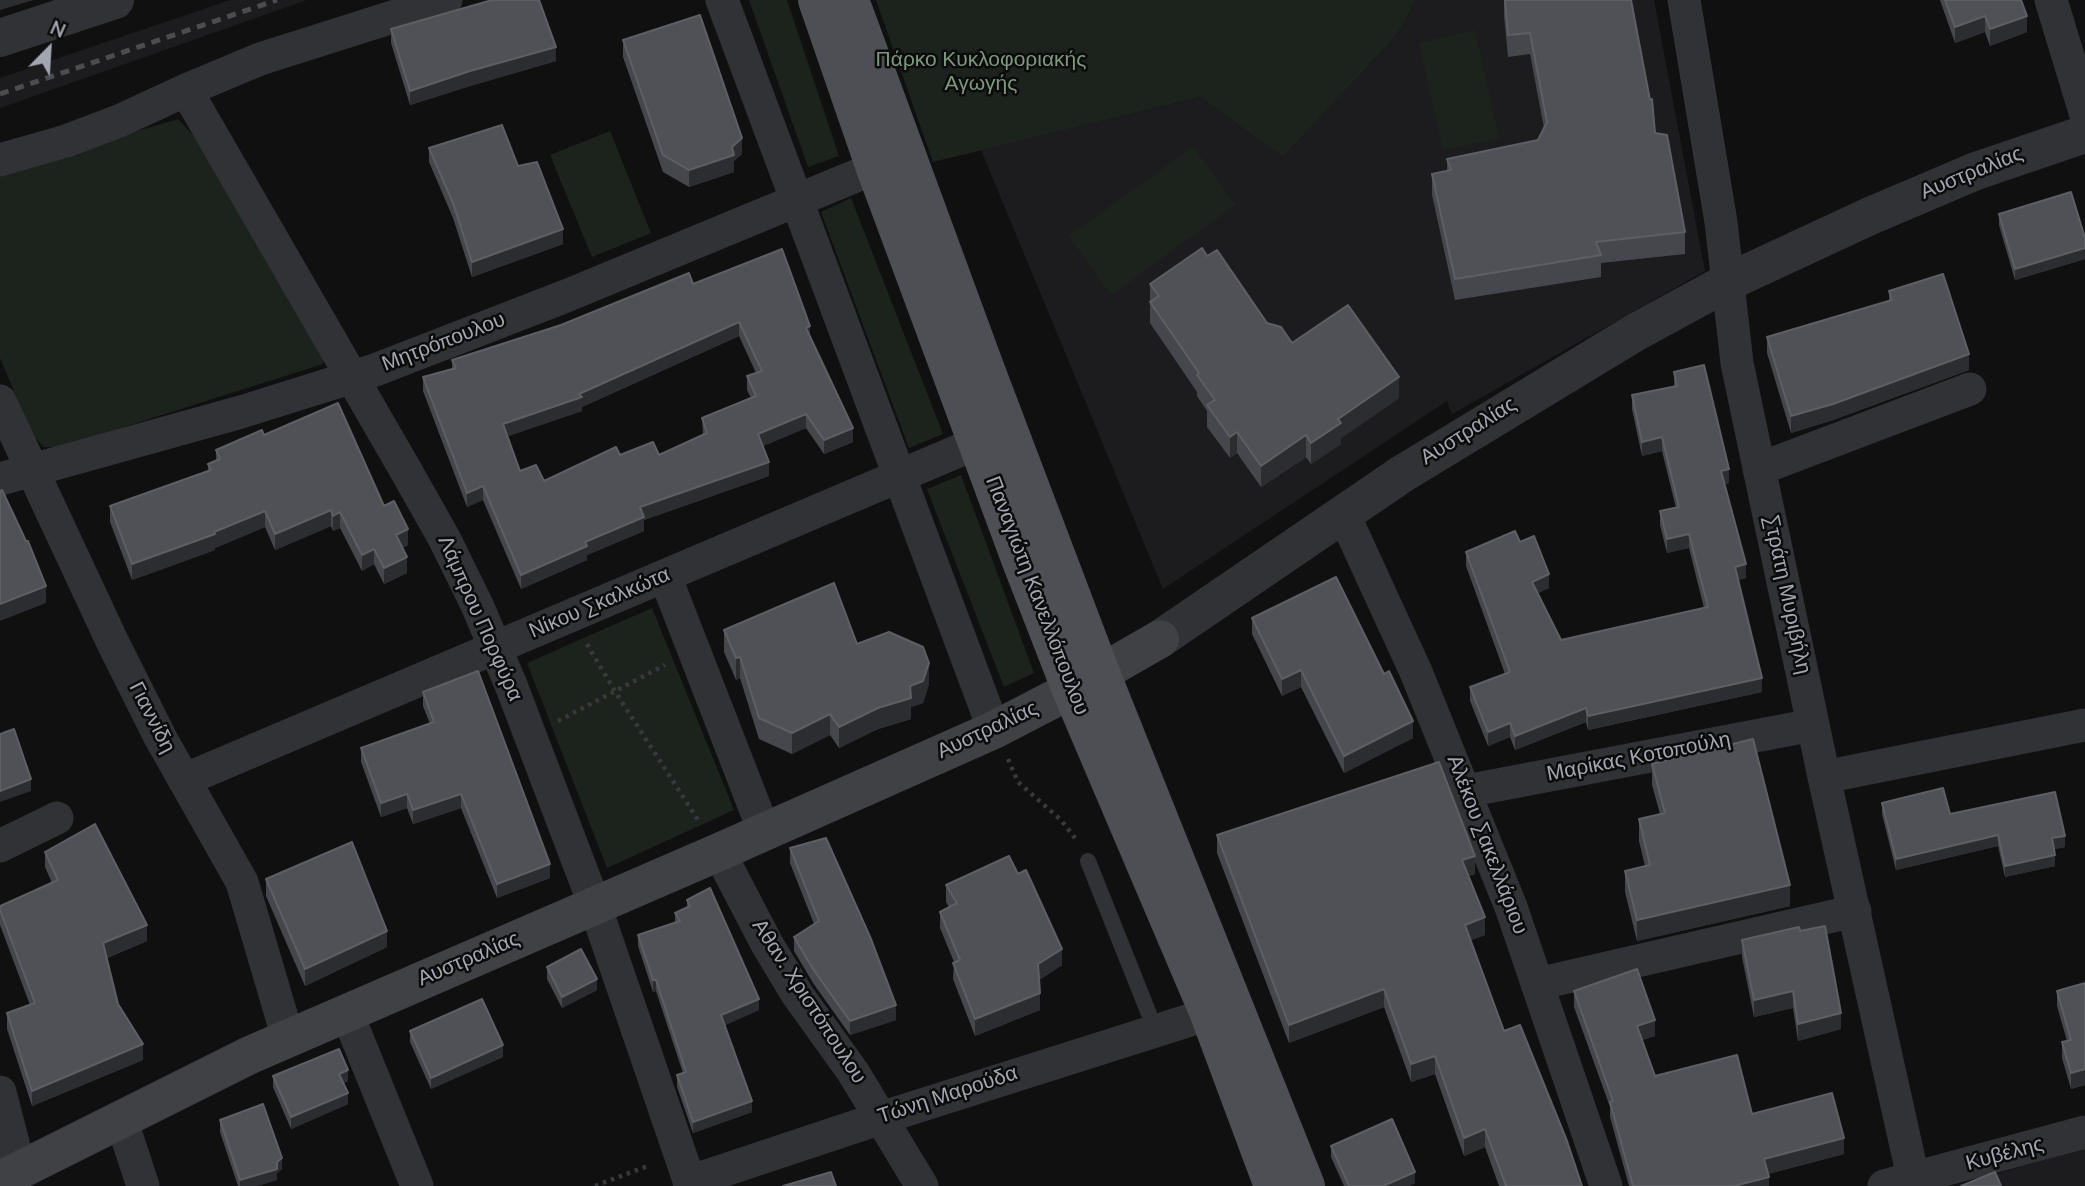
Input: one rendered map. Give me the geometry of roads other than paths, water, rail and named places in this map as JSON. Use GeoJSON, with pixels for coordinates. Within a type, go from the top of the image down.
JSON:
{"type":"FeatureCollection","features":[{"type":"Feature","properties":{"kind":"main road","name":"Παναγιώτη Κανελλόπουλου"},"geometry":{"type":"LineString","coordinates":[[817,0],[875,168],[977,443],[1086,681],[1306,1186]]}},
{"type":"Feature","properties":{"kind":"main road","name":"Παναγιώτη Κανελλόπουλου"},"geometry":{"type":"LineString","coordinates":[[850,0],[980,354],[1086,681],[1273,1186]]}},
{"type":"Feature","properties":{"kind":"main road","name":"Αυστραλίας"},"geometry":{"type":"LineString","coordinates":[[10,1175],[187,1085],[288,1038],[994,730],[1160,639]]}},
{"type":"Feature","properties":{"kind":"street"},"geometry":{"type":"LineString","coordinates":[[0,38],[115,0]]}},
{"type":"Feature","properties":{"kind":"street"},"geometry":{"type":"LineString","coordinates":[[0,160],[98,130],[260,59],[446,0]]}},
{"type":"Feature","properties":{"kind":"street"},"geometry":{"type":"LineString","coordinates":[[722,0],[994,730]]}},
{"type":"Feature","properties":{"kind":"street","name":"Στράτη Μυριβήλη"},"geometry":{"type":"LineString","coordinates":[[1684,0],[1719,211],[1734,342],[1813,725],[1855,911],[1904,1184]]}},
{"type":"Feature","properties":{"kind":"street"},"geometry":{"type":"LineString","coordinates":[[2051,0],[2085,113]]}},
{"type":"Feature","properties":{"kind":"street","name":"Λάμπρου Πορφύρα"},"geometry":{"type":"LineString","coordinates":[[186,90],[444,538],[496,648],[595,906],[687,1174]]}},
{"type":"Feature","properties":{"kind":"street","name":"Αυστραλίας"},"geometry":{"type":"LineString","coordinates":[[1160,639],[1343,513],[1535,391],[1636,332],[1728,282],[1870,216],[1965,175],[2085,134]]}},
{"type":"Feature","properties":{"kind":"street","name":"Μητρόπουλου"},"geometry":{"type":"LineString","coordinates":[[0,479],[241,412],[353,377],[495,324],[875,168]]}},
{"type":"Feature","properties":{"kind":"street"},"geometry":{"type":"LineString","coordinates":[[1759,469],[1970,390]]}},
{"type":"Feature","properties":{"kind":"street","name":"Γιαννίδη"},"geometry":{"type":"LineString","coordinates":[[0,401],[113,643],[184,780],[242,882],[288,1038]]}},
{"type":"Feature","properties":{"kind":"street","name":"Νίκου Σκαλκώτα"},"geometry":{"type":"LineString","coordinates":[[184,780],[977,443]]}},
{"type":"Feature","properties":{"kind":"street","name":"Αλέκου Σακελλάριου"},"geometry":{"type":"LineString","coordinates":[[1343,513],[1412,661],[1466,791],[1511,907],[1606,1186]]}},
{"type":"Feature","properties":{"kind":"street"},"geometry":{"type":"LineString","coordinates":[[665,576],[764,831]]}},
{"type":"Feature","properties":{"kind":"street","name":"Μαρίκας Κοτοπούλη"},"geometry":{"type":"LineString","coordinates":[[1466,791],[1813,725]]}},
{"type":"Feature","properties":{"kind":"street"},"geometry":{"type":"LineString","coordinates":[[1824,776],[2085,725]]}},
{"type":"Feature","properties":{"kind":"street"},"geometry":{"type":"LineString","coordinates":[[0,846],[57,818]]}},
{"type":"Feature","properties":{"kind":"street","name":"Αθαν. Χριστόπουλου"},"geometry":{"type":"LineString","coordinates":[[719,852],[767,944],[797,993],[853,1072],[922,1186]]}},
{"type":"Feature","properties":{"kind":"street"},"geometry":{"type":"LineString","coordinates":[[1537,984],[1855,911]]}},
{"type":"Feature","properties":{"kind":"street"},"geometry":{"type":"LineString","coordinates":[[347,1013],[417,1186]]}},
{"type":"Feature","properties":{"kind":"street","name":"Τώνη Μαρούδα"},"geometry":{"type":"LineString","coordinates":[[687,1174],[881,1118],[1209,1014]]}},
{"type":"Feature","properties":{"kind":"street"},"geometry":{"type":"LineString","coordinates":[[0,1092],[10,1175]]}},
{"type":"Feature","properties":{"kind":"street"},"geometry":{"type":"LineString","coordinates":[[121,1119],[143,1186]]}},
{"type":"Feature","properties":{"kind":"street","name":"Κυβέλης"},"geometry":{"type":"LineString","coordinates":[[1904,1184],[2085,1132]]}},
{"type":"Feature","properties":{"kind":"lane"},"geometry":{"type":"LineString","coordinates":[[1088,861],[1155,1029]]}},
{"type":"Feature","properties":{"kind":"railway"},"geometry":{"type":"LineString","coordinates":[[0,94],[277,0]]}},
{"type":"Feature","properties":{"kind":"park label","name":"Πάρκο Κυκλοφοριακής Αγωγής"},"geometry":{"type":"Point","coordinates":[981,73]}}]}
